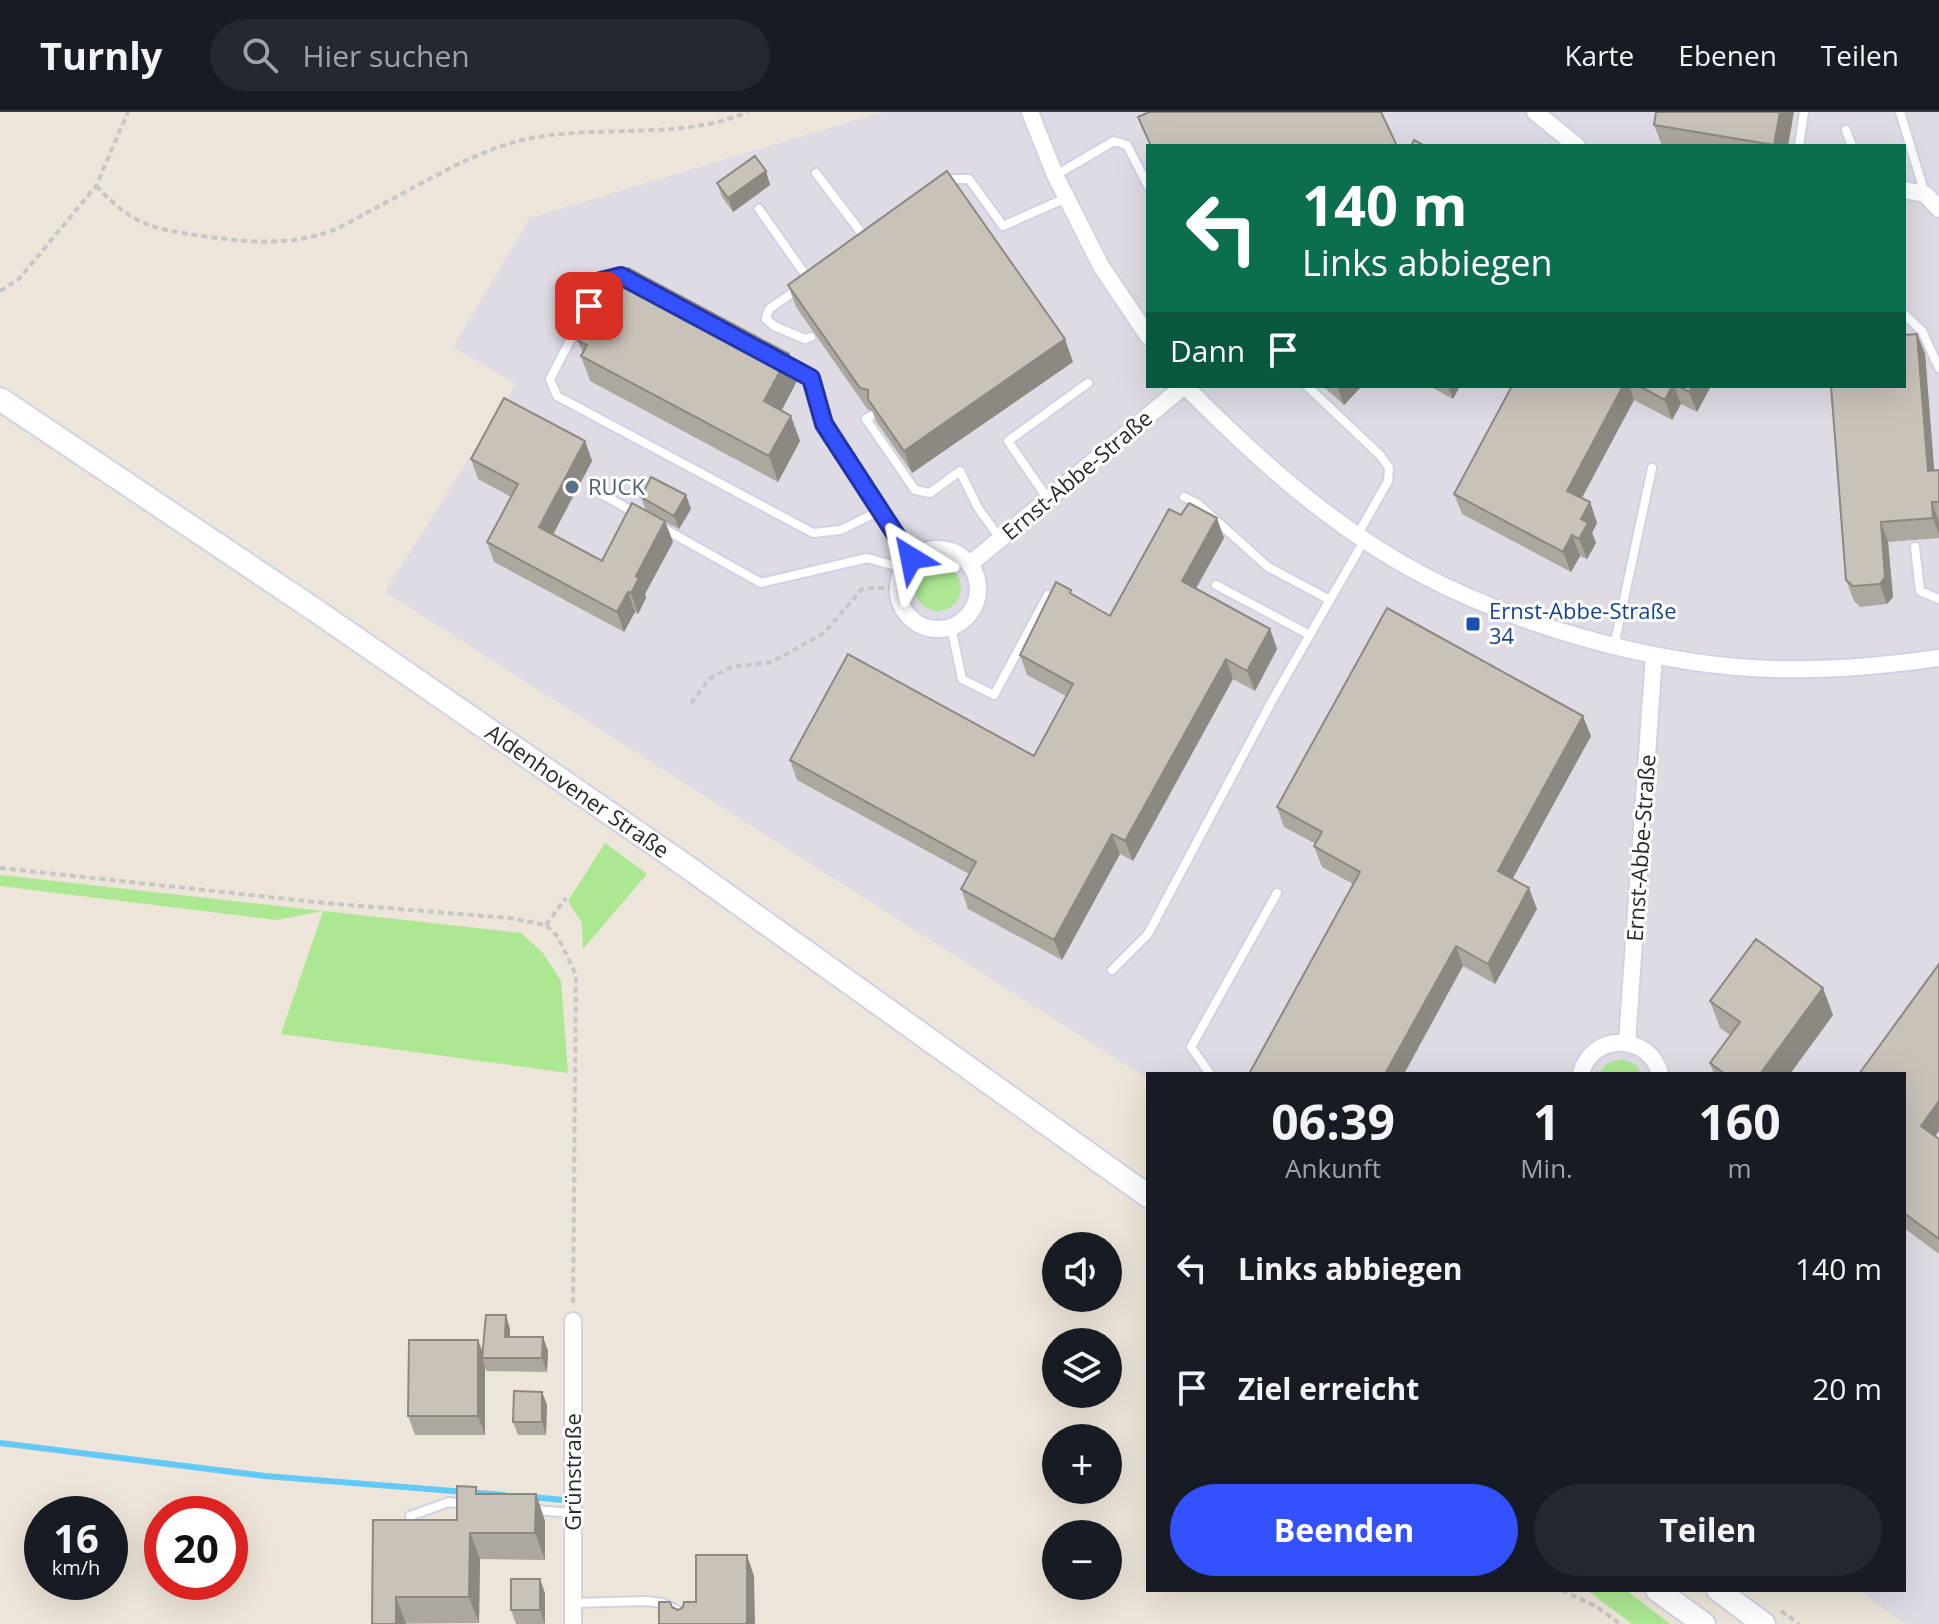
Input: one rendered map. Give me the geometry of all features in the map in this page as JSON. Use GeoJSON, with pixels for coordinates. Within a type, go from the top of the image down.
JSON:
{"type":"FeatureCollection","features":[{"type":"Feature","properties":{"kind":"main road","name":"Aldenhovener Straße"},"geometry":{"type":"LineString","coordinates":[[0,399],[315,610],[686,866],[1146,1195]]}},
{"type":"Feature","properties":{"kind":"main road"},"geometry":{"type":"LineString","coordinates":[[1660,1592],[1704,1624]]}},
{"type":"Feature","properties":{"kind":"main road"},"geometry":{"type":"LineString","coordinates":[[1721,1592],[1764,1624]]}},
{"type":"Feature","properties":{"kind":"street"},"geometry":{"type":"LineString","coordinates":[[1030,112],[1055,175],[1101,266],[1146,333]]}},
{"type":"Feature","properties":{"kind":"street"},"geometry":{"type":"LineString","coordinates":[[1535,112],[1575,144]]}},
{"type":"Feature","properties":{"kind":"street"},"geometry":{"type":"LineString","coordinates":[[1906,190],[1925,194],[1939,209]]}},
{"type":"Feature","properties":{"kind":"street","name":"Ernst-Abbe-Straße"},"geometry":{"type":"LineString","coordinates":[[970,564],[1183,388]]}},
{"type":"Feature","properties":{"kind":"street","name":"Ernst-Abbe-Straße"},"geometry":{"type":"LineString","coordinates":[[1187,388],[1240,443],[1283,480],[1362,536],[1420,574],[1520,617],[1654,655],[1750,668],[1880,666],[1939,658]]}},
{"type":"Feature","properties":{"kind":"street"},"geometry":{"type":"LineString","coordinates":[[948,549],[970,564],[976,575],[977,600],[971,612],[951,627],[938,629],[914,621],[899,600],[898,587],[907,563],[923,551],[948,549]]}},
{"type":"Feature","properties":{"kind":"street","name":"Ernst-Abbe-Straße"},"geometry":{"type":"LineString","coordinates":[[1627,1042],[1654,655]]}},
{"type":"Feature","properties":{"kind":"street"},"geometry":{"type":"LineString","coordinates":[[1582,1072],[1590,1055],[1614,1042],[1627,1042],[1651,1054],[1659,1072]]}},
{"type":"Feature","properties":{"kind":"street","name":"Grünstraße"},"geometry":{"type":"LineString","coordinates":[[573,1321],[573,1624]]}},
{"type":"Feature","properties":{"kind":"lane"},"geometry":{"type":"LineString","coordinates":[[1799,144],[1804,112]]}},
{"type":"Feature","properties":{"kind":"lane"},"geometry":{"type":"LineString","coordinates":[[1900,112],[1925,194]]}},
{"type":"Feature","properties":{"kind":"lane"},"geometry":{"type":"LineString","coordinates":[[1846,130],[1851,144]]}},
{"type":"Feature","properties":{"kind":"lane"},"geometry":{"type":"LineString","coordinates":[[1055,175],[1114,141],[1121,141],[1127,145],[1146,182]]}},
{"type":"Feature","properties":{"kind":"lane"},"geometry":{"type":"LineString","coordinates":[[816,173],[867,240]]}},
{"type":"Feature","properties":{"kind":"lane"},"geometry":{"type":"LineString","coordinates":[[942,188],[954,179],[969,179],[1003,226],[1067,198]]}},
{"type":"Feature","properties":{"kind":"lane"},"geometry":{"type":"LineString","coordinates":[[759,209],[810,280]]}},
{"type":"Feature","properties":{"kind":"lane"},"geometry":{"type":"LineString","coordinates":[[856,248],[880,231]]}},
{"type":"Feature","properties":{"kind":"lane"},"geometry":{"type":"LineString","coordinates":[[811,337],[805,339],[774,326],[766,319],[769,309],[821,272]]}},
{"type":"Feature","properties":{"kind":"lane"},"geometry":{"type":"LineString","coordinates":[[634,284],[621,276],[601,281],[550,379],[557,396],[813,533],[841,530],[879,511]]}},
{"type":"Feature","properties":{"kind":"lane"},"geometry":{"type":"LineString","coordinates":[[1906,316],[1922,331],[1939,368]]}},
{"type":"Feature","properties":{"kind":"lane"},"geometry":{"type":"LineString","coordinates":[[784,363],[811,378],[824,424],[879,511],[907,563]]}},
{"type":"Feature","properties":{"kind":"lane"},"geometry":{"type":"LineString","coordinates":[[1048,499],[1008,441],[1088,383]]}},
{"type":"Feature","properties":{"kind":"lane"},"geometry":{"type":"LineString","coordinates":[[1112,970],[1148,934],[1330,600],[1388,481],[1389,468],[1381,456],[1309,388]]}},
{"type":"Feature","properties":{"kind":"lane"},"geometry":{"type":"LineString","coordinates":[[871,416],[866,419],[915,490],[930,493],[960,471],[978,508],[1000,538]]}},
{"type":"Feature","properties":{"kind":"lane"},"geometry":{"type":"LineString","coordinates":[[1614,646],[1652,468]]}},
{"type":"Feature","properties":{"kind":"lane"},"geometry":{"type":"LineString","coordinates":[[598,492],[761,583],[867,558],[907,563]]}},
{"type":"Feature","properties":{"kind":"lane"},"geometry":{"type":"LineString","coordinates":[[1184,497],[1198,504],[1268,567],[1330,600]]}},
{"type":"Feature","properties":{"kind":"lane"},"geometry":{"type":"LineString","coordinates":[[1915,547],[1920,591],[1939,599]]}},
{"type":"Feature","properties":{"kind":"lane"},"geometry":{"type":"LineString","coordinates":[[1216,585],[1310,635]]}},
{"type":"Feature","properties":{"kind":"lane"},"geometry":{"type":"LineString","coordinates":[[951,627],[962,679],[994,695],[1048,595]]}},
{"type":"Feature","properties":{"kind":"lane"},"geometry":{"type":"LineString","coordinates":[[1209,1072],[1191,1047],[1277,893]]}},
{"type":"Feature","properties":{"kind":"lane"},"geometry":{"type":"LineString","coordinates":[[410,1516],[449,1502],[476,1505]]}},
{"type":"Feature","properties":{"kind":"lane"},"geometry":{"type":"LineString","coordinates":[[517,1508],[573,1513]]}},
{"type":"Feature","properties":{"kind":"lane"},"geometry":{"type":"LineString","coordinates":[[573,1603],[662,1603],[685,1614],[685,1624]]}},
{"type":"Feature","properties":{"kind":"path"},"geometry":{"type":"LineString","coordinates":[[0,291],[19,279],[96,186],[128,112]]}},
{"type":"Feature","properties":{"kind":"path"},"geometry":{"type":"LineString","coordinates":[[96,186],[117,207],[144,225],[211,237],[270,243],[328,232],[441,174],[508,144],[555,135],[680,129],[725,122],[748,112]]}},
{"type":"Feature","properties":{"kind":"path"},"geometry":{"type":"LineString","coordinates":[[691,703],[710,678],[731,667],[772,662],[824,633],[862,589],[898,587]]}},
{"type":"Feature","properties":{"kind":"path"},"geometry":{"type":"LineString","coordinates":[[0,868],[325,903],[509,918],[546,925],[558,937],[576,975],[573,1321]]}},
{"type":"Feature","properties":{"kind":"path"},"geometry":{"type":"LineString","coordinates":[[546,925],[566,898]]}},
{"type":"Feature","properties":{"kind":"path"},"geometry":{"type":"LineString","coordinates":[[1566,1592],[1597,1607],[1620,1624]]}},
{"type":"Feature","properties":{"kind":"shaded area"},"geometry":{"type":"Polygon","coordinates":[[[882,112],[1939,112],[1939,1624],[1905,1624],[1861,1592],[1906,1592],[1906,1072],[1146,1072],[1146,1078],[385,592],[516,384],[453,347],[530,218],[882,112]]]}},
{"type":"Feature","properties":{"kind":"green space"},"geometry":{"type":"Polygon","coordinates":[[[938,565],[955,571],[961,588],[955,605],[938,611],[921,605],[915,588],[921,571],[938,565]]]}},
{"type":"Feature","properties":{"kind":"green space"},"geometry":{"type":"Polygon","coordinates":[[[605,843],[647,874],[583,949],[582,923],[568,901],[605,843]]]}},
{"type":"Feature","properties":{"kind":"green space"},"geometry":{"type":"Polygon","coordinates":[[[0,875],[521,933],[543,953],[561,981],[568,1073],[281,1034],[323,911],[276,920],[0,886],[0,875]]]}},
{"type":"Feature","properties":{"kind":"green space"},"geometry":{"type":"Polygon","coordinates":[[[1621,1059],[1635,1064],[1641,1072],[1600,1072],[1606,1064],[1621,1059]]]}},
{"type":"Feature","properties":{"kind":"green space"},"geometry":{"type":"Polygon","coordinates":[[[1590,1592],[1629,1592],[1670,1624],[1632,1624],[1590,1592]]]}},
{"type":"Feature","properties":{"kind":"building"},"geometry":{"type":"Polygon","coordinates":[[[1149,112],[1381,112],[1396,144],[1150,144],[1138,117],[1149,112]]]}},
{"type":"Feature","properties":{"kind":"building"},"geometry":{"type":"Polygon","coordinates":[[[1656,112],[1780,112],[1774,144],[1654,125],[1656,112]]]}},
{"type":"Feature","properties":{"kind":"building"},"geometry":{"type":"Polygon","coordinates":[[[755,156],[766,171],[728,198],[717,183],[755,156]]]}},
{"type":"Feature","properties":{"kind":"building"},"geometry":{"type":"Polygon","coordinates":[[[947,171],[1065,339],[904,451],[868,399],[868,390],[860,388],[788,285],[947,171]]]}},
{"type":"Feature","properties":{"kind":"building"},"geometry":{"type":"Polygon","coordinates":[[[628,268],[789,354],[764,401],[791,416],[769,456],[581,356],[587,345],[578,341],[610,281],[619,286],[628,268]]]}},
{"type":"Feature","properties":{"kind":"building"},"geometry":{"type":"Polygon","coordinates":[[[1917,334],[1928,471],[1939,470],[1939,502],[1932,502],[1933,518],[1881,522],[1885,577],[1880,584],[1853,586],[1846,580],[1831,388],[1906,388],[1906,335],[1917,334]]]}},
{"type":"Feature","properties":{"kind":"building"},"geometry":{"type":"Polygon","coordinates":[[[1511,388],[1622,388],[1567,491],[1590,502],[1581,519],[1588,523],[1579,539],[1572,535],[1563,552],[1454,494],[1511,388]]]}},
{"type":"Feature","properties":{"kind":"building"},"geometry":{"type":"Polygon","coordinates":[[[1643,388],[1671,388],[1665,400],[1643,388]]]}},
{"type":"Feature","properties":{"kind":"building"},"geometry":{"type":"Polygon","coordinates":[[[504,398],[585,441],[539,527],[602,561],[632,503],[665,521],[636,576],[639,578],[617,612],[487,542],[518,484],[471,459],[504,398]]]}},
{"type":"Feature","properties":{"kind":"building"},"geometry":{"type":"Polygon","coordinates":[[[651,477],[686,495],[674,516],[641,497],[651,477]]]}},
{"type":"Feature","properties":{"kind":"building"},"geometry":{"type":"Polygon","coordinates":[[[1189,503],[1217,518],[1182,581],[1270,629],[1247,671],[1226,659],[1125,841],[1112,834],[1054,940],[961,889],[976,862],[790,760],[848,654],[1034,756],[1073,684],[1020,655],[1056,582],[1110,616],[1169,509],[1181,515],[1189,503]]]}},
{"type":"Feature","properties":{"kind":"building"},"geometry":{"type":"Polygon","coordinates":[[[1387,608],[1583,716],[1498,871],[1529,888],[1488,964],[1456,946],[1386,1072],[1250,1072],[1360,872],[1314,846],[1322,832],[1277,807],[1387,608]]]}},
{"type":"Feature","properties":{"kind":"building"},"geometry":{"type":"Polygon","coordinates":[[[1756,939],[1823,988],[1761,1072],[1722,1072],[1710,1063],[1740,1022],[1710,1001],[1756,939]]]}},
{"type":"Feature","properties":{"kind":"building"},"geometry":{"type":"Polygon","coordinates":[[[1939,964],[1939,1101],[1921,1126],[1939,1139],[1939,1239],[1906,1214],[1906,1072],[1860,1072],[1939,964]]]}},
{"type":"Feature","properties":{"kind":"building"},"geometry":{"type":"Polygon","coordinates":[[[486,1315],[506,1315],[505,1337],[543,1337],[542,1358],[482,1358],[486,1315]]]}},
{"type":"Feature","properties":{"kind":"building"},"geometry":{"type":"Polygon","coordinates":[[[409,1340],[478,1340],[478,1416],[408,1416],[409,1340]]]}},
{"type":"Feature","properties":{"kind":"building"},"geometry":{"type":"Polygon","coordinates":[[[514,1391],[542,1392],[542,1422],[513,1422],[514,1391]]]}},
{"type":"Feature","properties":{"kind":"building"},"geometry":{"type":"Polygon","coordinates":[[[457,1486],[476,1487],[476,1494],[536,1494],[535,1533],[470,1533],[469,1597],[396,1597],[396,1624],[372,1624],[373,1520],[457,1520],[457,1486]]]}},
{"type":"Feature","properties":{"kind":"building"},"geometry":{"type":"Polygon","coordinates":[[[696,1555],[747,1555],[747,1624],[659,1624],[659,1602],[670,1602],[678,1610],[684,1602],[696,1602],[696,1555]]]}},
{"type":"Feature","properties":{"kind":"building"},"geometry":{"type":"Polygon","coordinates":[[[511,1579],[540,1579],[540,1610],[511,1610],[511,1579]]]}},
{"type":"Feature","properties":{"kind":"waterway"},"geometry":{"type":"LineString","coordinates":[[0,1443],[265,1476],[504,1495]]}},
{"type":"Feature","properties":{"kind":"waterway"},"geometry":{"type":"LineString","coordinates":[[531,1497],[564,1500]]}},
{"type":"Feature","properties":{"kind":"place","name":"RUCK"},"geometry":{"type":"Point","coordinates":[572,487]}},
{"type":"Feature","properties":{"kind":"place","name":"Ernst-Abbe-Straße 34"},"geometry":{"type":"Point","coordinates":[1473,624]}},
{"type":"Feature","properties":{"kind":"route"},"geometry":{"type":"LineString","coordinates":[[589,306],[601,281],[621,276],[811,378],[824,424],[911,558]]}}]}
